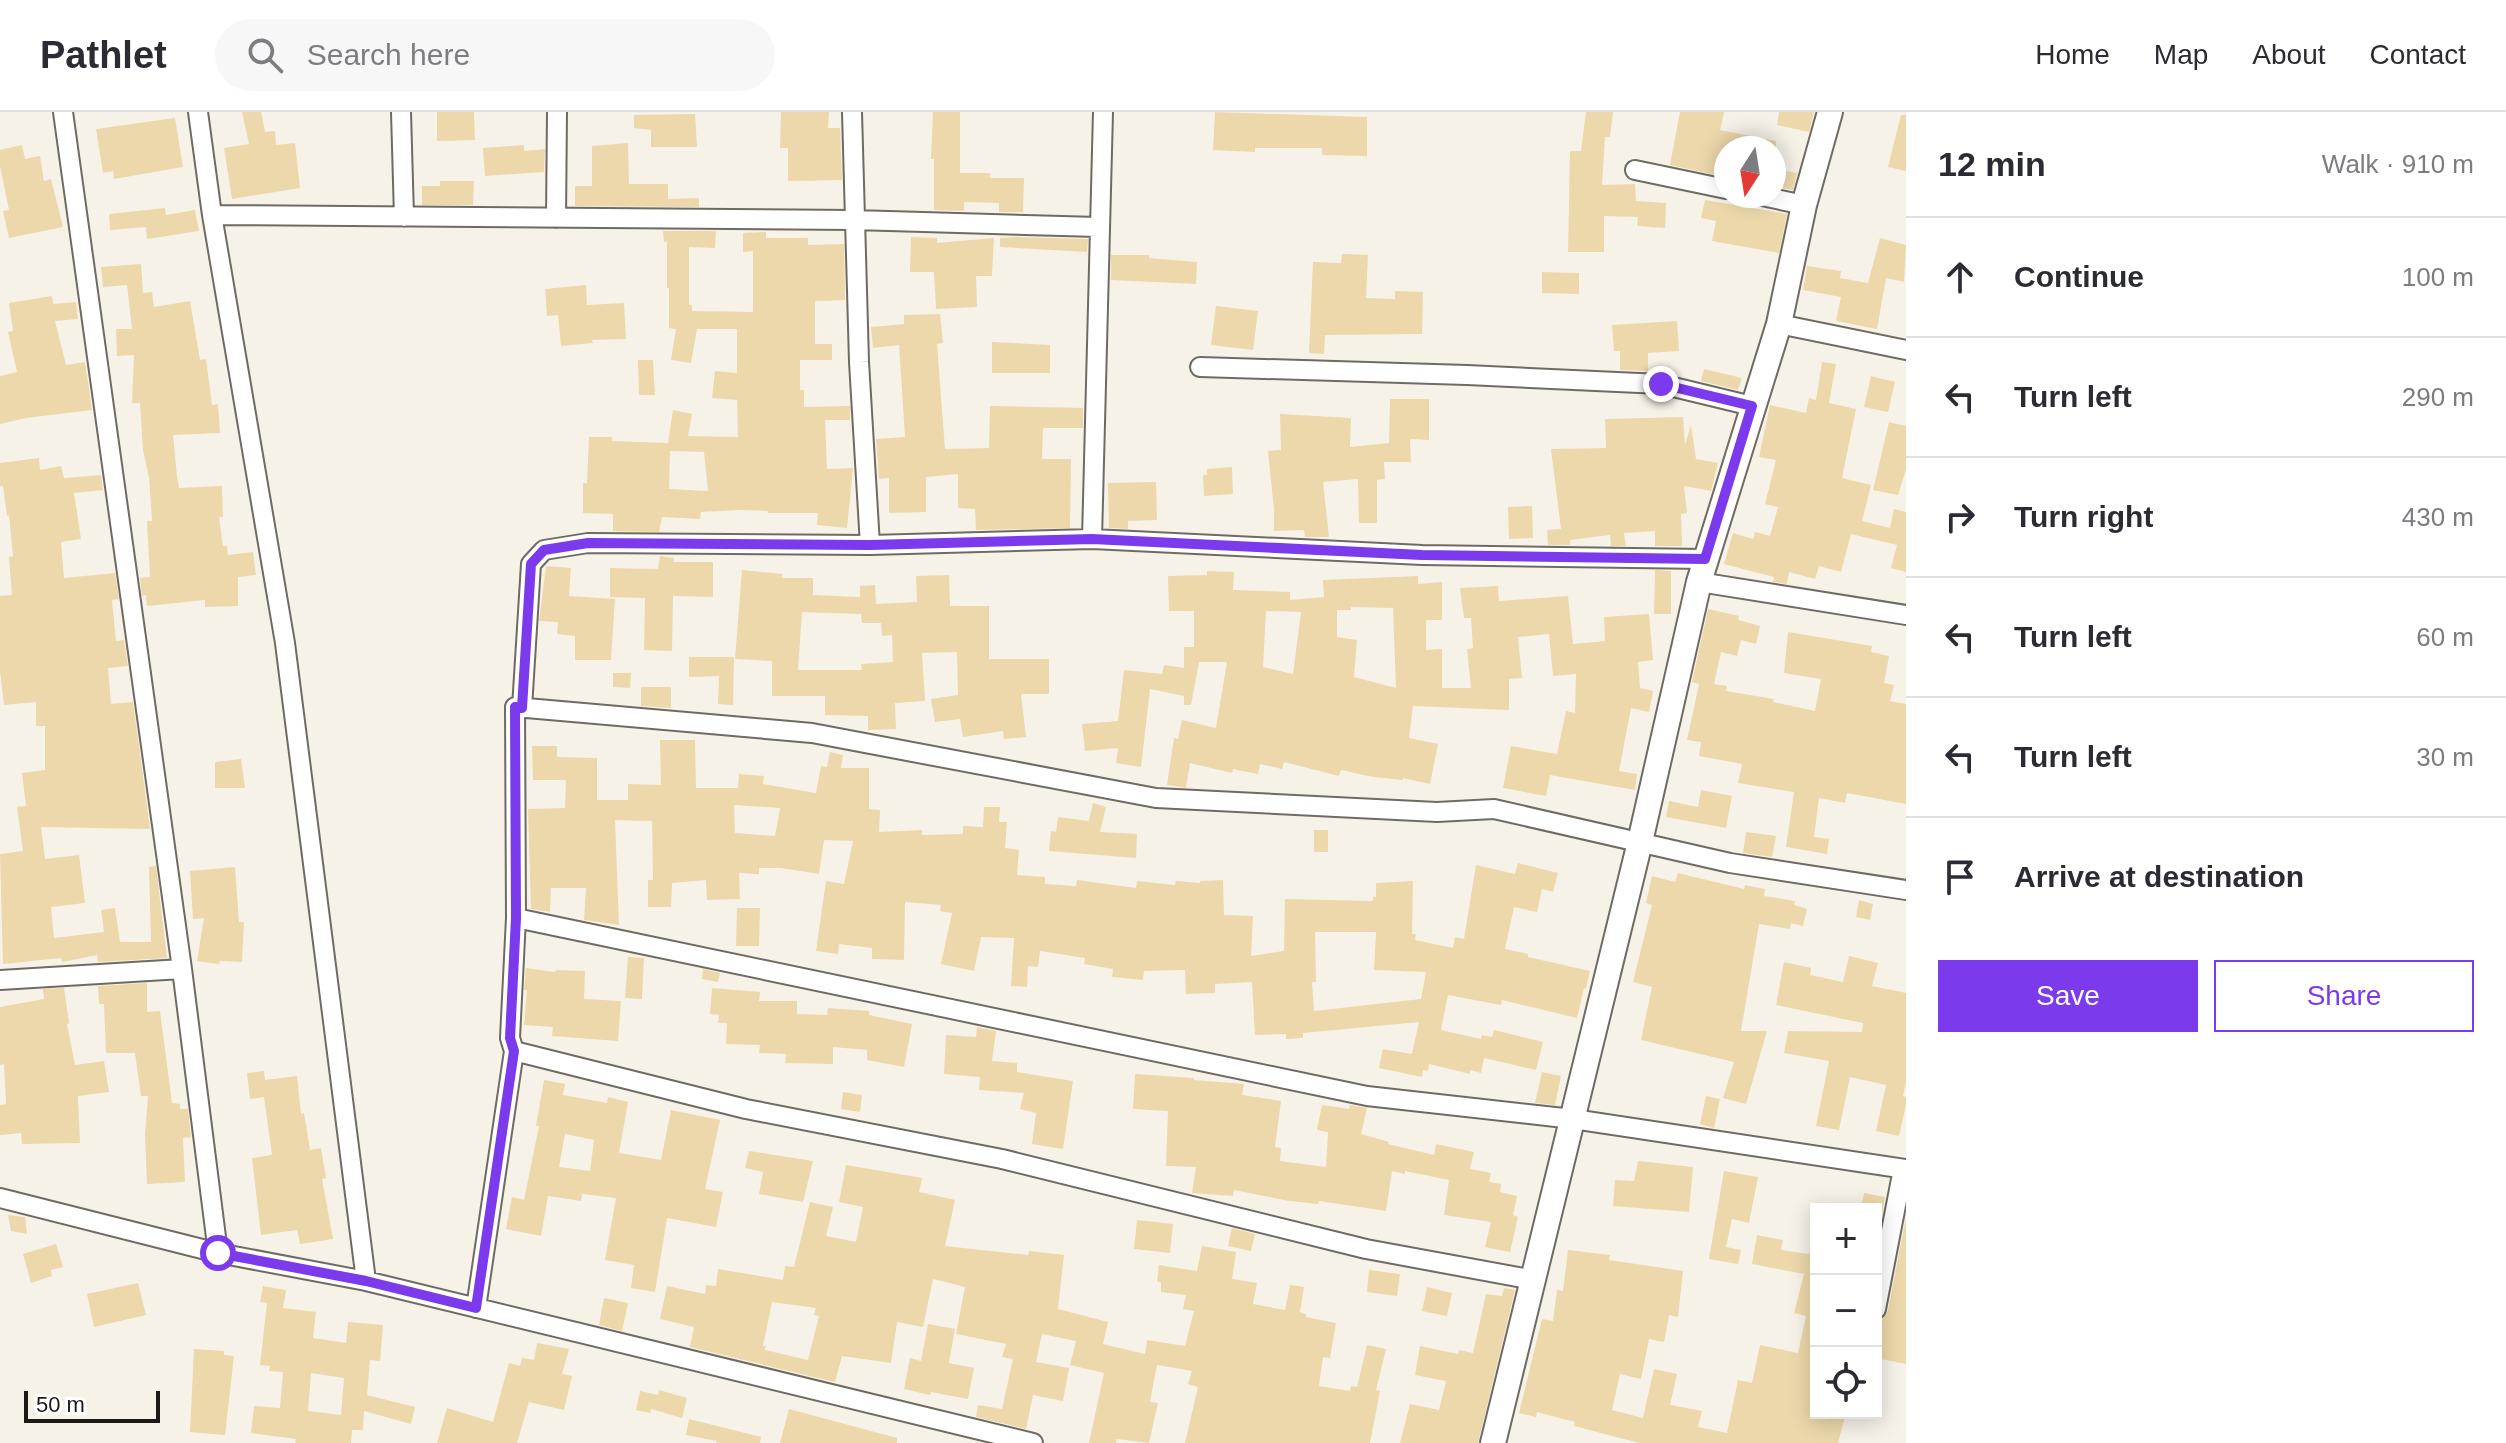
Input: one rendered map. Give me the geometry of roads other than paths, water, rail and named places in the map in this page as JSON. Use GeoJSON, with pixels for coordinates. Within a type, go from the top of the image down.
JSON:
{"type":"FeatureCollection","features":[{"type":"Feature","properties":{"kind":"street"},"geometry":{"type":"LineString","coordinates":[[63,112],[182,969],[218,1253]]}},
{"type":"Feature","properties":{"kind":"street"},"geometry":{"type":"LineString","coordinates":[[198,112],[212,215],[285,643],[366,1281]]}},
{"type":"Feature","properties":{"kind":"street"},"geometry":{"type":"LineString","coordinates":[[401,112],[404,217]]}},
{"type":"Feature","properties":{"kind":"street"},"geometry":{"type":"LineString","coordinates":[[556,218],[557,112]]}},
{"type":"Feature","properties":{"kind":"street"},"geometry":{"type":"LineString","coordinates":[[852,112],[854,220],[870,545]]}},
{"type":"Feature","properties":{"kind":"street"},"geometry":{"type":"LineString","coordinates":[[1092,539],[1103,112]]}},
{"type":"Feature","properties":{"kind":"street"},"geometry":{"type":"LineString","coordinates":[[1493,1443],[1640,842],[1699,582],[1779,324],[1804,205],[1830,112]]}},
{"type":"Feature","properties":{"kind":"street"},"geometry":{"type":"LineString","coordinates":[[1635,170],[1714,186]]}},
{"type":"Feature","properties":{"kind":"street"},"geometry":{"type":"LineString","coordinates":[[1786,201],[1804,205]]}},
{"type":"Feature","properties":{"kind":"street"},"geometry":{"type":"LineString","coordinates":[[212,215],[854,220],[1098,227]]}},
{"type":"Feature","properties":{"kind":"street"},"geometry":{"type":"LineString","coordinates":[[1779,324],[1906,350]]}},
{"type":"Feature","properties":{"kind":"street"},"geometry":{"type":"LineString","coordinates":[[1200,367],[1661,384],[1752,406]]}},
{"type":"Feature","properties":{"kind":"street"},"geometry":{"type":"LineString","coordinates":[[522,708],[531,564],[544,550],[588,543],[870,545],[1092,539],[1422,555],[1705,559]]}},
{"type":"Feature","properties":{"kind":"street"},"geometry":{"type":"LineString","coordinates":[[1699,582],[1906,615]]}},
{"type":"Feature","properties":{"kind":"street"},"geometry":{"type":"LineString","coordinates":[[476,1308],[514,1051],[510,1038],[516,918],[515,707],[812,733],[1156,798],[1437,812],[1494,809],[1730,863],[1906,890]]}},
{"type":"Feature","properties":{"kind":"street"},"geometry":{"type":"LineString","coordinates":[[516,918],[1367,1096],[1573,1119],[1904,1169],[1882,1279]]}},
{"type":"Feature","properties":{"kind":"street"},"geometry":{"type":"LineString","coordinates":[[0,980],[182,969]]}},
{"type":"Feature","properties":{"kind":"street"},"geometry":{"type":"LineString","coordinates":[[514,1051],[746,1109],[1002,1159],[1366,1249],[1534,1280]]}},
{"type":"Feature","properties":{"kind":"street"},"geometry":{"type":"LineString","coordinates":[[0,1198],[218,1253],[366,1281],[1025,1442]]}}]}
